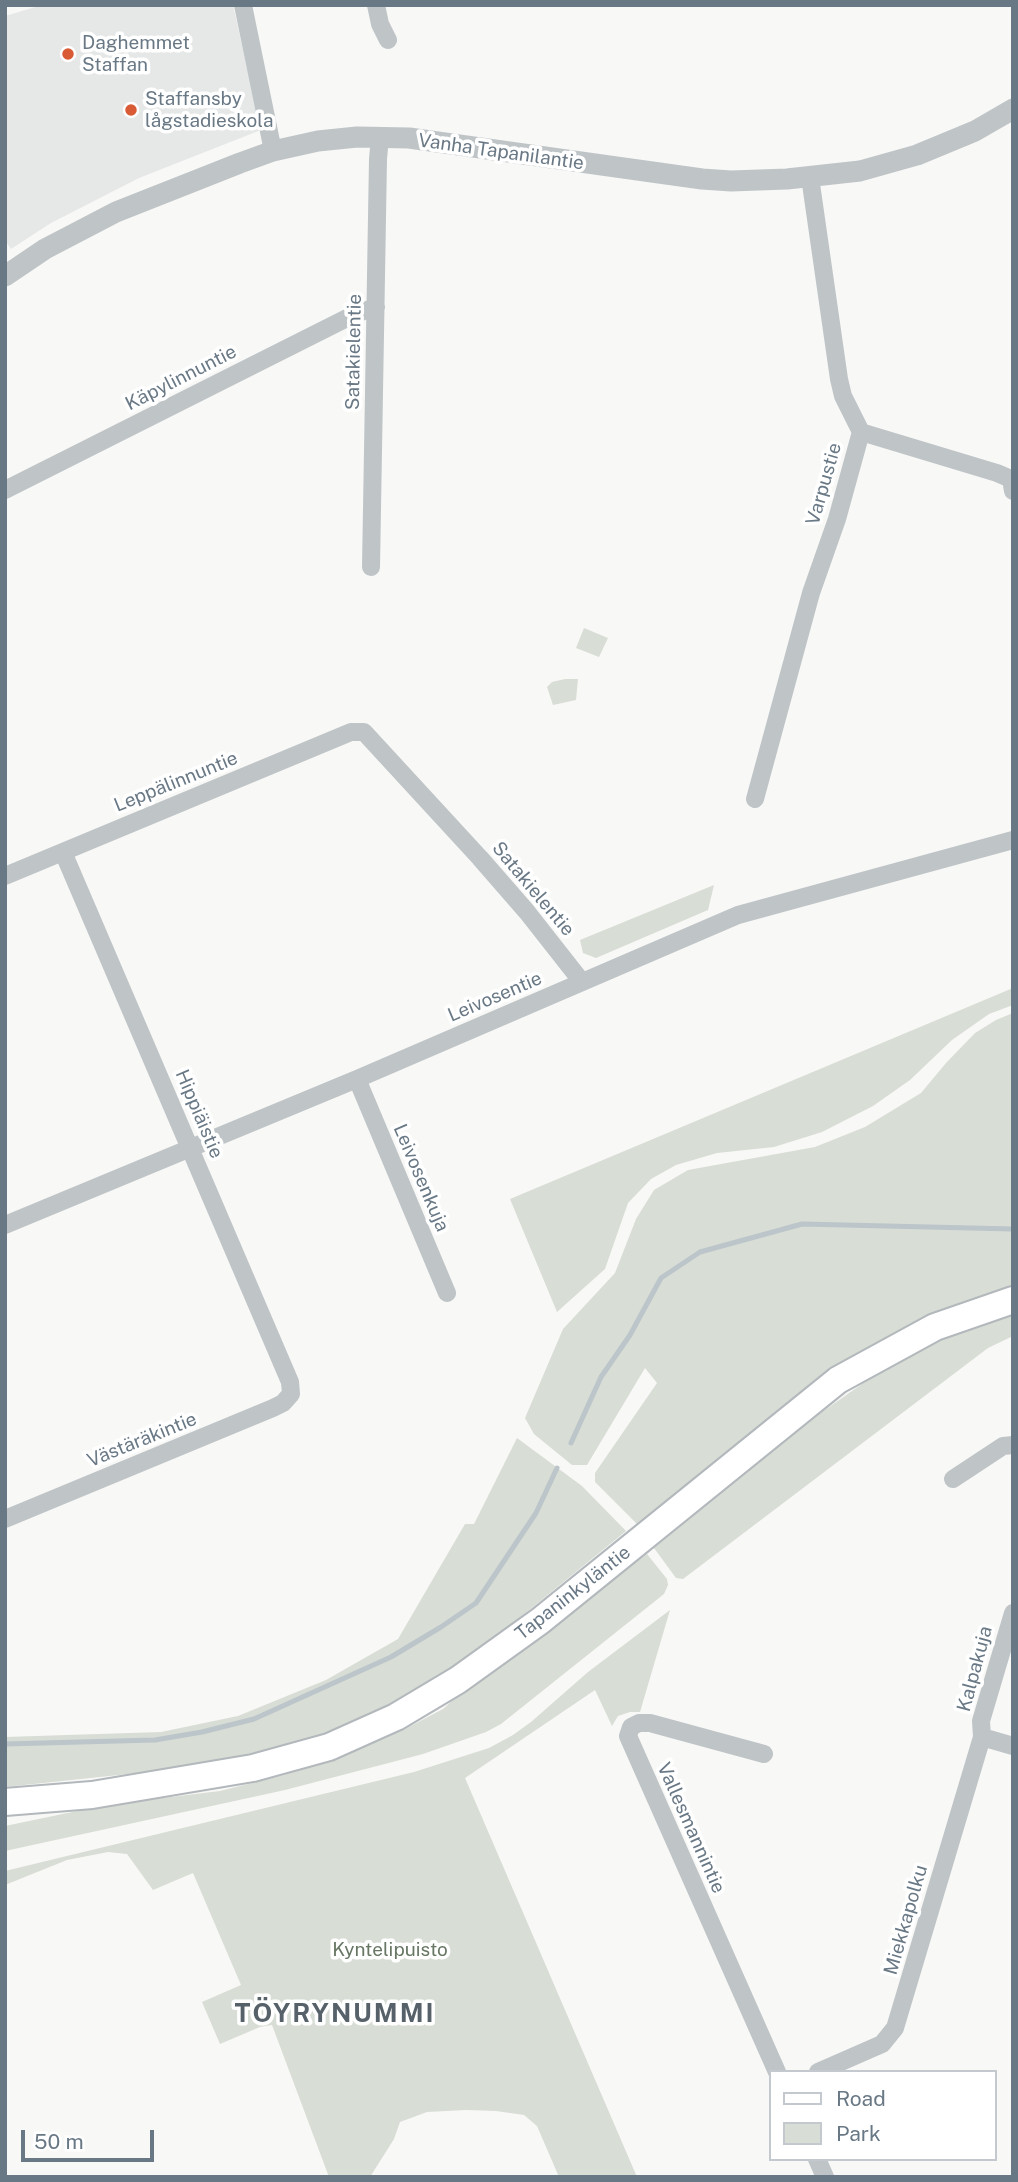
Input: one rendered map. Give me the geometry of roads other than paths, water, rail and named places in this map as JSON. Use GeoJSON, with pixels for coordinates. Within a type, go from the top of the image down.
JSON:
{"type":"FeatureCollection","features":[{"type":"Feature","properties":{"kind":"main road","name":"Tapaninkyläntie"},"geometry":{"type":"LineString","coordinates":[[5,1802],[92,1795],[253,1768],[329,1747],[396,1717],[458,1679],[540,1620],[838,1380],[935,1328],[1013,1300]]}},
{"type":"Feature","properties":{"kind":"main road","name":"Tapaninkyläntie"},"geometry":{"type":"LineString","coordinates":[[5,1821],[92,1795]]}},
{"type":"Feature","properties":{"kind":"street"},"geometry":{"type":"LineString","coordinates":[[243,5],[273,151]]}},
{"type":"Feature","properties":{"kind":"street"},"geometry":{"type":"LineString","coordinates":[[376,5],[380,24],[388,40]]}},
{"type":"Feature","properties":{"kind":"street","name":"Vanha Tapanilantie"},"geometry":{"type":"LineString","coordinates":[[5,276],[45,249],[116,212],[273,151],[318,141],[409,138],[731,181],[810,177],[860,171],[917,155],[975,131],[1013,109]]}},
{"type":"Feature","properties":{"kind":"street","name":"Satakielentie"},"geometry":{"type":"LineString","coordinates":[[371,567],[380,137]]}},
{"type":"Feature","properties":{"kind":"street","name":"Varpustie"},"geometry":{"type":"LineString","coordinates":[[755,799],[811,593],[837,519],[861,432],[843,396],[839,379],[810,177]]}},
{"type":"Feature","properties":{"kind":"street","name":"Käpylinnuntie"},"geometry":{"type":"LineString","coordinates":[[5,490],[355,314],[376,307]]}},
{"type":"Feature","properties":{"kind":"street"},"geometry":{"type":"LineString","coordinates":[[861,432],[1012,483]]}},
{"type":"Feature","properties":{"kind":"street","name":"Leppälinnuntie"},"geometry":{"type":"LineString","coordinates":[[5,876],[351,732],[364,732]]}},
{"type":"Feature","properties":{"kind":"street","name":"Satakielentie"},"geometry":{"type":"LineString","coordinates":[[364,732],[480,858],[582,982]]}},
{"type":"Feature","properties":{"kind":"street","name":"Leivosentie"},"geometry":{"type":"LineString","coordinates":[[5,1225],[357,1079],[738,915],[1013,840]]}},
{"type":"Feature","properties":{"kind":"street","name":"Hippiäistie"},"geometry":{"type":"LineString","coordinates":[[63,852],[290,1382],[291,1394]]}},
{"type":"Feature","properties":{"kind":"street","name":"Leivosenkuja"},"geometry":{"type":"LineString","coordinates":[[357,1079],[447,1293]]}},
{"type":"Feature","properties":{"kind":"street","name":"Västäräkintie"},"geometry":{"type":"LineString","coordinates":[[5,1519],[273,1408],[283,1403],[291,1394]]}},
{"type":"Feature","properties":{"kind":"street"},"geometry":{"type":"LineString","coordinates":[[953,1479],[1003,1446],[1013,1446]]}},
{"type":"Feature","properties":{"kind":"street","name":"Kalpakuja"},"geometry":{"type":"LineString","coordinates":[[982,1737],[981,1721],[1013,1613]]}},
{"type":"Feature","properties":{"kind":"street","name":"Vallesmannintie"},"geometry":{"type":"LineString","coordinates":[[764,1754],[650,1723],[639,1723],[631,1727],[628,1736],[775,2070]]}},
{"type":"Feature","properties":{"kind":"street"},"geometry":{"type":"LineString","coordinates":[[982,1737],[1013,1746]]}},
{"type":"Feature","properties":{"kind":"street","name":"Miekkapolku"},"geometry":{"type":"LineString","coordinates":[[823,2070],[883,2044],[895,2028],[982,1737]]}},
{"type":"Feature","properties":{"kind":"street"},"geometry":{"type":"LineString","coordinates":[[818,2161],[825,2177]]}},
{"type":"Feature","properties":{"kind":"waterway"},"geometry":{"type":"LineString","coordinates":[[571,1443],[601,1377],[630,1335],[661,1278],[700,1252],[802,1224],[1013,1229]]}},
{"type":"Feature","properties":{"kind":"waterway"},"geometry":{"type":"LineString","coordinates":[[5,1744],[155,1740],[202,1732],[254,1719],[391,1657],[476,1603],[536,1513],[557,1468]]}},
{"type":"Feature","properties":{"kind":"place","name":"Daghemmet Staffan"},"geometry":{"type":"Point","coordinates":[68,54]}},
{"type":"Feature","properties":{"kind":"place","name":"Staffansby lågstadieskola"},"geometry":{"type":"Point","coordinates":[131,110]}},
{"type":"Feature","properties":{"kind":"district","name":"TÖYRYNUMMI"},"geometry":{"type":"Point","coordinates":[335,2014]}},
{"type":"Feature","properties":{"kind":"park label","name":"Kyntelipuisto"},"geometry":{"type":"Point","coordinates":[390,1950]}}]}
